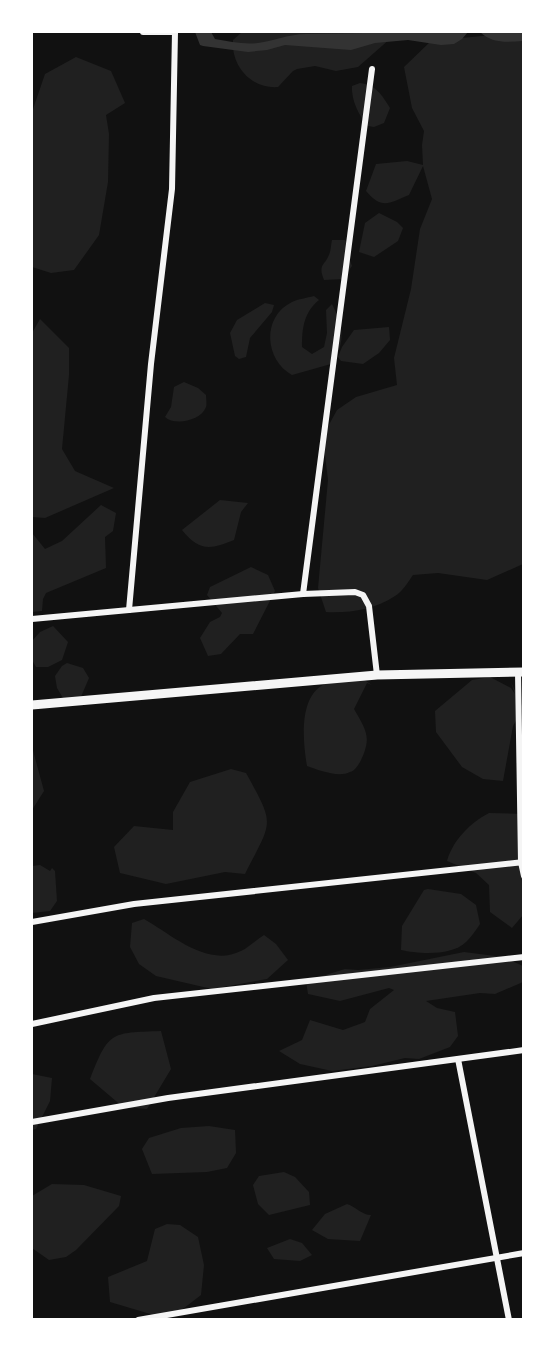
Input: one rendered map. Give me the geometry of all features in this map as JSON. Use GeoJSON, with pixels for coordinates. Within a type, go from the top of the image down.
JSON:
{"type":"FeatureCollection","features":[{"type":"Feature","properties":{"kind":"main road"},"geometry":{"type":"LineString","coordinates":[[32,705],[377,675],[521,672]]}},
{"type":"Feature","properties":{"kind":"street"},"geometry":{"type":"LineString","coordinates":[[130,610],[151,364],[172,189],[175,32],[143,32]]}},
{"type":"Feature","properties":{"kind":"street"},"geometry":{"type":"LineString","coordinates":[[303,594],[372,69]]}},
{"type":"Feature","properties":{"kind":"street"},"geometry":{"type":"LineString","coordinates":[[32,619],[303,594],[355,592],[368,599],[377,675]]}},
{"type":"Feature","properties":{"kind":"street"},"geometry":{"type":"LineString","coordinates":[[521,672],[523,877]]}},
{"type":"Feature","properties":{"kind":"street"},"geometry":{"type":"LineString","coordinates":[[32,922],[134,904],[522,862]]}},
{"type":"Feature","properties":{"kind":"street"},"geometry":{"type":"LineString","coordinates":[[32,1024],[153,998],[523,957]]}},
{"type":"Feature","properties":{"kind":"street"},"geometry":{"type":"LineString","coordinates":[[32,1122],[168,1098],[523,1050]]}},
{"type":"Feature","properties":{"kind":"street"},"geometry":{"type":"LineString","coordinates":[[458,1059],[509,1320]]}},
{"type":"Feature","properties":{"kind":"street"},"geometry":{"type":"LineString","coordinates":[[138,1320],[523,1253]]}},
{"type":"Feature","properties":{"kind":"shaded area"},"geometry":{"type":"Polygon","coordinates":[[[195,32],[211,32],[215,39],[247,44],[300,34],[468,32],[454,44],[441,45],[408,40],[375,43],[351,50],[285,45],[248,52],[200,45],[195,32]]]}},
{"type":"Feature","properties":{"kind":"shaded area"},"geometry":{"type":"Polygon","coordinates":[[[242,32],[434,32],[391,38],[358,67],[336,71],[315,66],[297,69],[278,87],[269,87],[252,80],[236,59],[233,40],[242,32]]]}},
{"type":"Feature","properties":{"kind":"shaded area"},"geometry":{"type":"Polygon","coordinates":[[[480,32],[523,33],[523,41],[495,40],[480,32]]]}},
{"type":"Feature","properties":{"kind":"shaded area"},"geometry":{"type":"Polygon","coordinates":[[[523,32],[523,564],[487,580],[438,573],[413,575],[398,594],[379,605],[353,611],[326,612],[318,588],[328,480],[325,432],[337,410],[356,397],[397,385],[394,358],[411,289],[420,229],[432,199],[423,166],[409,195],[381,203],[366,191],[376,164],[407,161],[423,165],[424,131],[412,108],[404,67],[431,41],[523,32]]]}},
{"type":"Feature","properties":{"kind":"shaded area"},"geometry":{"type":"Polygon","coordinates":[[[76,57],[111,71],[125,103],[106,115],[109,134],[108,182],[99,235],[74,270],[51,273],[32,267],[32,112],[45,74],[76,57]]]}},
{"type":"Feature","properties":{"kind":"shaded area"},"geometry":{"type":"Polygon","coordinates":[[[360,83],[374,88],[390,108],[384,123],[368,126],[362,118],[352,91],[352,86],[360,83]]]}},
{"type":"Feature","properties":{"kind":"shaded area"},"geometry":{"type":"Polygon","coordinates":[[[379,213],[403,228],[398,241],[374,257],[359,252],[365,223],[379,213]]]}},
{"type":"Feature","properties":{"kind":"shaded area"},"geometry":{"type":"Polygon","coordinates":[[[332,240],[345,240],[349,245],[348,255],[352,266],[343,279],[324,280],[322,267],[330,252],[332,240]]]}},
{"type":"Feature","properties":{"kind":"shaded area"},"geometry":{"type":"Polygon","coordinates":[[[314,296],[319,300],[305,321],[302,347],[312,354],[324,347],[327,333],[326,310],[332,304],[341,327],[339,349],[331,364],[292,375],[276,359],[270,338],[271,328],[282,309],[294,301],[314,296]]]}},
{"type":"Feature","properties":{"kind":"shaded area"},"geometry":{"type":"Polygon","coordinates":[[[265,303],[274,305],[272,312],[250,338],[246,357],[239,359],[235,356],[230,333],[237,320],[265,303]]]}},
{"type":"Feature","properties":{"kind":"shaded area"},"geometry":{"type":"Polygon","coordinates":[[[40,319],[69,348],[62,449],[75,471],[114,488],[45,518],[32,517],[32,333],[40,319]]]}},
{"type":"Feature","properties":{"kind":"shaded area"},"geometry":{"type":"Polygon","coordinates":[[[389,327],[390,340],[379,353],[363,364],[341,361],[338,357],[354,330],[389,327]]]}},
{"type":"Feature","properties":{"kind":"shaded area"},"geometry":{"type":"Polygon","coordinates":[[[184,382],[206,395],[206,407],[193,419],[169,420],[165,417],[171,407],[174,387],[184,382]]]}},
{"type":"Feature","properties":{"kind":"shaded area"},"geometry":{"type":"Polygon","coordinates":[[[220,500],[248,503],[241,512],[234,540],[211,547],[194,542],[182,530],[220,500]]]}},
{"type":"Feature","properties":{"kind":"shaded area"},"geometry":{"type":"Polygon","coordinates":[[[101,505],[116,513],[113,531],[105,537],[106,568],[46,593],[42,611],[32,612],[32,533],[45,549],[62,541],[101,505]]]}},
{"type":"Feature","properties":{"kind":"shaded area"},"geometry":{"type":"Polygon","coordinates":[[[251,567],[268,575],[275,591],[253,634],[240,634],[221,654],[208,656],[200,638],[210,622],[222,613],[207,595],[210,587],[251,567]]]}},
{"type":"Feature","properties":{"kind":"shaded area"},"geometry":{"type":"Polygon","coordinates":[[[53,626],[68,642],[62,660],[48,667],[36,667],[32,660],[32,641],[40,632],[53,626]]]}},
{"type":"Feature","properties":{"kind":"shaded area"},"geometry":{"type":"Polygon","coordinates":[[[67,663],[83,668],[89,678],[80,699],[66,703],[57,688],[55,676],[67,663]]]}},
{"type":"Feature","properties":{"kind":"shaded area"},"geometry":{"type":"Polygon","coordinates":[[[490,677],[511,688],[515,694],[511,682],[523,708],[513,726],[503,781],[483,779],[462,767],[436,732],[435,711],[472,680],[490,677]]]}},
{"type":"Feature","properties":{"kind":"shaded area"},"geometry":{"type":"Polygon","coordinates":[[[363,679],[372,685],[367,683],[354,709],[367,739],[358,765],[345,774],[328,773],[307,766],[304,731],[307,706],[312,696],[319,687],[330,682],[363,679]]]}},
{"type":"Feature","properties":{"kind":"shaded area"},"geometry":{"type":"Polygon","coordinates":[[[32,747],[44,791],[32,810],[32,747]]]}},
{"type":"Feature","properties":{"kind":"shaded area"},"geometry":{"type":"Polygon","coordinates":[[[231,769],[246,773],[266,814],[265,833],[245,874],[225,872],[166,884],[120,873],[114,847],[134,826],[173,830],[173,812],[190,782],[231,769]]]}},
{"type":"Feature","properties":{"kind":"shaded area"},"geometry":{"type":"Polygon","coordinates":[[[489,813],[523,814],[523,915],[512,928],[490,912],[489,885],[476,873],[447,861],[453,846],[463,833],[489,813]]]}},
{"type":"Feature","properties":{"kind":"shaded area"},"geometry":{"type":"Polygon","coordinates":[[[40,865],[55,871],[57,901],[50,911],[32,913],[32,866],[40,865]]]}},
{"type":"Feature","properties":{"kind":"shaded area"},"geometry":{"type":"Polygon","coordinates":[[[424,890],[461,894],[476,905],[480,924],[466,942],[452,950],[426,953],[401,950],[402,926],[424,890]]]}},
{"type":"Feature","properties":{"kind":"shaded area"},"geometry":{"type":"Polygon","coordinates":[[[144,919],[190,947],[215,955],[241,951],[264,935],[276,944],[288,960],[267,979],[212,989],[156,976],[139,964],[130,947],[132,923],[144,919]]]}},
{"type":"Feature","properties":{"kind":"shaded area"},"geometry":{"type":"Polygon","coordinates":[[[464,952],[503,957],[523,966],[523,982],[495,994],[480,993],[426,1001],[437,1008],[455,1012],[458,1036],[450,1047],[419,1059],[405,1058],[332,1071],[300,1064],[279,1051],[302,1040],[310,1020],[343,1030],[365,1022],[370,1009],[394,990],[389,988],[340,1001],[308,994],[306,981],[345,969],[390,967],[464,952]]]}},
{"type":"Feature","properties":{"kind":"shaded area"},"geometry":{"type":"Polygon","coordinates":[[[161,1031],[171,1069],[147,1109],[123,1107],[90,1079],[107,1043],[114,1038],[121,1034],[161,1031]]]}},
{"type":"Feature","properties":{"kind":"shaded area"},"geometry":{"type":"Polygon","coordinates":[[[32,1074],[52,1078],[50,1101],[36,1129],[32,1130],[32,1074]]]}},
{"type":"Feature","properties":{"kind":"shaded area"},"geometry":{"type":"Polygon","coordinates":[[[209,1126],[235,1130],[236,1153],[227,1168],[207,1172],[152,1174],[142,1149],[149,1138],[181,1128],[209,1126]]]}},
{"type":"Feature","properties":{"kind":"shaded area"},"geometry":{"type":"Polygon","coordinates":[[[284,1172],[295,1177],[309,1192],[310,1205],[269,1215],[258,1204],[253,1185],[259,1176],[284,1172]]]}},
{"type":"Feature","properties":{"kind":"shaded area"},"geometry":{"type":"Polygon","coordinates":[[[52,1184],[84,1185],[121,1196],[119,1206],[76,1250],[66,1257],[49,1260],[32,1248],[32,1196],[52,1184]]]}},
{"type":"Feature","properties":{"kind":"shaded area"},"geometry":{"type":"Polygon","coordinates":[[[347,1204],[371,1215],[360,1241],[328,1239],[312,1230],[325,1214],[347,1204]]]}},
{"type":"Feature","properties":{"kind":"shaded area"},"geometry":{"type":"Polygon","coordinates":[[[167,1224],[180,1225],[198,1237],[204,1265],[201,1295],[175,1315],[157,1316],[110,1302],[108,1277],[147,1261],[155,1229],[167,1224]]]}},
{"type":"Feature","properties":{"kind":"shaded area"},"geometry":{"type":"Polygon","coordinates":[[[290,1239],[302,1243],[312,1255],[300,1261],[274,1259],[267,1248],[290,1239]]]}}]}
